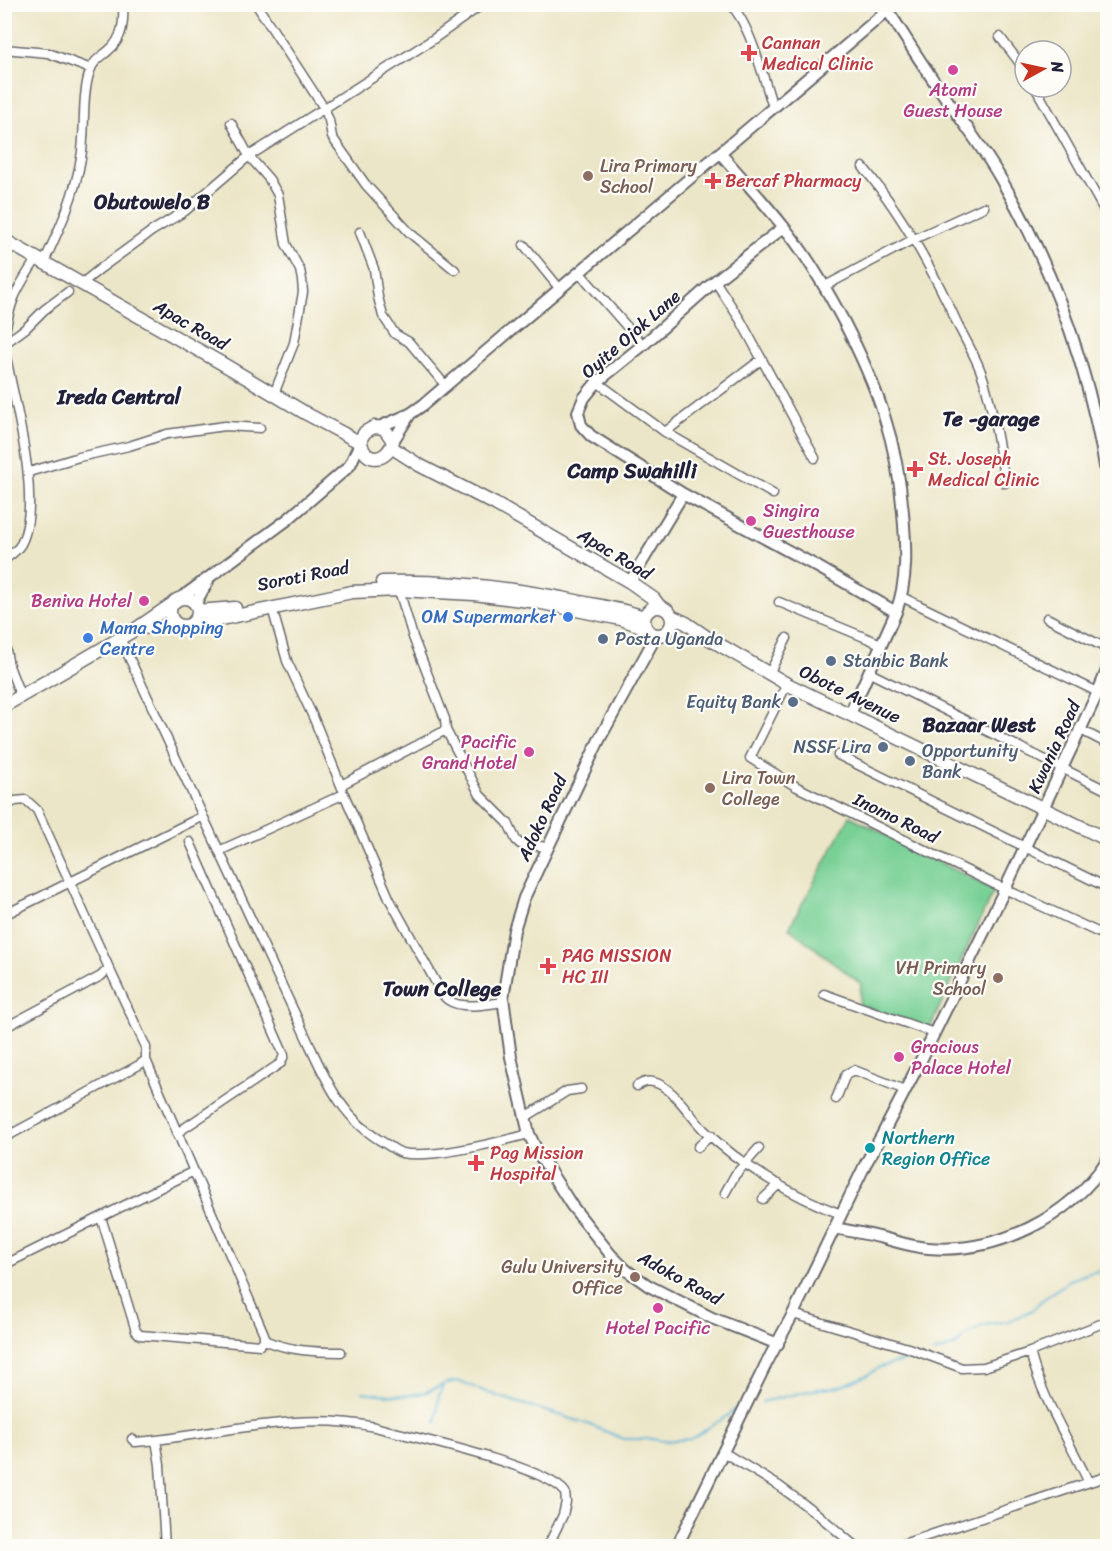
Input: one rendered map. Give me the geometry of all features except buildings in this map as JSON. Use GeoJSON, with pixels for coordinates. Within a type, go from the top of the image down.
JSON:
{"type":"FeatureCollection","features":[{"type":"Feature","properties":{"kind":"main road","name":"Apac Road"},"geometry":{"type":"LineString","coordinates":[[4,240],[360,441]]}},
{"type":"Feature","properties":{"kind":"main road"},"geometry":{"type":"LineString","coordinates":[[379,427],[388,432],[392,444],[385,456],[374,458],[365,453],[360,441],[369,428],[379,427]]}},
{"type":"Feature","properties":{"kind":"main road","name":"Apac Road"},"geometry":{"type":"LineString","coordinates":[[392,444],[419,465],[495,504],[630,582],[654,599],[660,607]]}},
{"type":"Feature","properties":{"kind":"main road","name":"Soroti Road"},"geometry":{"type":"LineString","coordinates":[[215,615],[351,584],[399,586]]}},
{"type":"Feature","properties":{"kind":"main road"},"geometry":{"type":"LineString","coordinates":[[399,586],[474,590],[644,622]]}},
{"type":"Feature","properties":{"kind":"main road","name":"Soroti Road"},"geometry":{"type":"LineString","coordinates":[[215,615],[272,608],[352,592],[399,586]]}},
{"type":"Feature","properties":{"kind":"main road"},"geometry":{"type":"LineString","coordinates":[[4,706],[120,638],[176,601],[189,599],[196,612]]}},
{"type":"Feature","properties":{"kind":"main road"},"geometry":{"type":"LineString","coordinates":[[176,601],[171,617],[180,626]]}},
{"type":"Feature","properties":{"kind":"main road"},"geometry":{"type":"LineString","coordinates":[[660,607],[669,612],[671,621],[666,634],[656,636],[647,631],[644,622],[650,609],[660,607]]}},
{"type":"Feature","properties":{"kind":"main road"},"geometry":{"type":"LineString","coordinates":[[196,612],[215,615]]}},
{"type":"Feature","properties":{"kind":"main road"},"geometry":{"type":"LineString","coordinates":[[136,628],[188,625],[196,612]]}},
{"type":"Feature","properties":{"kind":"main road","name":"Obote Avenue"},"geometry":{"type":"LineString","coordinates":[[671,621],[708,638],[787,684],[1107,840]]}},
{"type":"Feature","properties":{"kind":"street"},"geometry":{"type":"LineString","coordinates":[[4,560],[14,554],[22,543],[27,521],[29,472],[4,344],[11,302],[22,281],[41,260],[67,212],[82,156],[90,69],[117,42],[123,20],[123,4]]}},
{"type":"Feature","properties":{"kind":"street"},"geometry":{"type":"LineString","coordinates":[[256,4],[324,108],[332,137],[366,185],[410,233],[455,270]]}},
{"type":"Feature","properties":{"kind":"street"},"geometry":{"type":"LineString","coordinates":[[81,284],[152,231],[185,211],[249,156],[432,40],[483,4]]}},
{"type":"Feature","properties":{"kind":"street"},"geometry":{"type":"LineString","coordinates":[[730,4],[745,26],[773,107]]}},
{"type":"Feature","properties":{"kind":"street"},"geometry":{"type":"LineString","coordinates":[[379,427],[410,414],[446,386],[892,8],[985,153],[1020,213],[1065,314],[1087,382],[1104,438],[1107,483]]}},
{"type":"Feature","properties":{"kind":"street"},"geometry":{"type":"LineString","coordinates":[[1000,36],[1013,54]]}},
{"type":"Feature","properties":{"kind":"street"},"geometry":{"type":"LineString","coordinates":[[4,49],[48,53],[90,69]]}},
{"type":"Feature","properties":{"kind":"street"},"geometry":{"type":"LineString","coordinates":[[1042,99],[1107,217]]}},
{"type":"Feature","properties":{"kind":"street"},"geometry":{"type":"LineString","coordinates":[[231,123],[249,156],[269,178],[278,195],[286,244],[300,270],[302,280],[303,292],[294,343],[274,394]]}},
{"type":"Feature","properties":{"kind":"street"},"geometry":{"type":"LineString","coordinates":[[720,153],[784,227],[825,286],[873,380],[896,457],[906,560],[902,597],[850,714]]}},
{"type":"Feature","properties":{"kind":"street"},"geometry":{"type":"LineString","coordinates":[[863,167],[888,197],[944,293],[986,386],[1005,483]]}},
{"type":"Feature","properties":{"kind":"street"},"geometry":{"type":"LineString","coordinates":[[825,286],[912,240],[984,207]]}},
{"type":"Feature","properties":{"kind":"street","name":"Oyite Ojok Lane"},"geometry":{"type":"LineString","coordinates":[[784,227],[715,281],[643,345],[597,382],[584,398],[578,412],[581,425],[591,436],[683,494],[896,612]]}},
{"type":"Feature","properties":{"kind":"street"},"geometry":{"type":"LineString","coordinates":[[360,232],[374,269],[383,316],[394,334],[409,342],[446,386]]}},
{"type":"Feature","properties":{"kind":"street"},"geometry":{"type":"LineString","coordinates":[[524,245],[560,289]]}},
{"type":"Feature","properties":{"kind":"street"},"geometry":{"type":"LineString","coordinates":[[579,272],[643,345]]}},
{"type":"Feature","properties":{"kind":"street"},"geometry":{"type":"LineString","coordinates":[[715,281],[741,321],[815,458]]}},
{"type":"Feature","properties":{"kind":"street"},"geometry":{"type":"LineString","coordinates":[[4,344],[68,292]]}},
{"type":"Feature","properties":{"kind":"street"},"geometry":{"type":"LineString","coordinates":[[665,432],[762,359]]}},
{"type":"Feature","properties":{"kind":"street"},"geometry":{"type":"LineString","coordinates":[[597,382],[665,432],[773,494]]}},
{"type":"Feature","properties":{"kind":"street"},"geometry":{"type":"LineString","coordinates":[[392,444],[410,414]]}},
{"type":"Feature","properties":{"kind":"street"},"geometry":{"type":"LineString","coordinates":[[29,472],[167,434],[225,426],[260,428]]}},
{"type":"Feature","properties":{"kind":"street"},"geometry":{"type":"LineString","coordinates":[[350,465],[360,441]]}},
{"type":"Feature","properties":{"kind":"street"},"geometry":{"type":"LineString","coordinates":[[176,601],[287,520],[350,465],[374,458]]}},
{"type":"Feature","properties":{"kind":"street"},"geometry":{"type":"LineString","coordinates":[[630,582],[683,494]]}},
{"type":"Feature","properties":{"kind":"street"},"geometry":{"type":"LineString","coordinates":[[196,612],[209,578]]}},
{"type":"Feature","properties":{"kind":"street"},"geometry":{"type":"LineString","coordinates":[[399,586],[413,638],[445,718],[446,730],[480,795],[508,823],[520,844],[548,847]]}},
{"type":"Feature","properties":{"kind":"street"},"geometry":{"type":"LineString","coordinates":[[902,597],[1103,694]]}},
{"type":"Feature","properties":{"kind":"street"},"geometry":{"type":"LineString","coordinates":[[779,602],[881,644]]}},
{"type":"Feature","properties":{"kind":"street"},"geometry":{"type":"LineString","coordinates":[[272,608],[287,661],[314,719],[390,900],[443,994],[447,1000],[458,1004],[477,1005],[504,1002]]}},
{"type":"Feature","properties":{"kind":"street"},"geometry":{"type":"LineString","coordinates":[[1047,618],[1107,650]]}},
{"type":"Feature","properties":{"kind":"street","name":"Adoko Road"},"geometry":{"type":"LineString","coordinates":[[656,636],[600,738],[524,898],[514,930],[504,1002],[515,1080],[529,1134],[547,1169],[572,1206],[611,1255],[626,1270],[649,1286],[712,1318],[778,1344]]}},
{"type":"Feature","properties":{"kind":"street"},"geometry":{"type":"LineString","coordinates":[[120,638],[314,1055],[332,1091],[353,1120],[368,1134],[400,1152],[427,1155],[529,1134]]}},
{"type":"Feature","properties":{"kind":"street"},"geometry":{"type":"LineString","coordinates":[[769,674],[787,638]]}},
{"type":"Feature","properties":{"kind":"street"},"geometry":{"type":"LineString","coordinates":[[4,639],[9,666],[21,697]]}},
{"type":"Feature","properties":{"kind":"street","name":"Kwania Road"},"geometry":{"type":"LineString","coordinates":[[1043,808],[1079,729],[1103,694],[1107,668]]}},
{"type":"Feature","properties":{"kind":"street"},"geometry":{"type":"LineString","coordinates":[[868,672],[1107,791]]}},
{"type":"Feature","properties":{"kind":"street","name":"Inomo Road"},"geometry":{"type":"LineString","coordinates":[[787,684],[750,758],[797,787],[1107,937]]}},
{"type":"Feature","properties":{"kind":"street"},"geometry":{"type":"LineString","coordinates":[[1079,729],[1107,744]]}},
{"type":"Feature","properties":{"kind":"street"},"geometry":{"type":"LineString","coordinates":[[219,851],[343,789],[446,730]]}},
{"type":"Feature","properties":{"kind":"street"},"geometry":{"type":"LineString","coordinates":[[838,755],[1107,888]]}},
{"type":"Feature","properties":{"kind":"street"},"geometry":{"type":"LineString","coordinates":[[4,807],[15,801],[26,800],[32,803],[52,841],[146,1047],[146,1060],[264,1334],[264,1340],[260,1345],[140,1335],[136,1331],[101,1217]]}},
{"type":"Feature","properties":{"kind":"street"},"geometry":{"type":"LineString","coordinates":[[677,1546],[841,1214],[934,1033],[1043,808]]}},
{"type":"Feature","properties":{"kind":"street"},"geometry":{"type":"LineString","coordinates":[[4,915],[203,816]]}},
{"type":"Feature","properties":{"kind":"street"},"geometry":{"type":"LineString","coordinates":[[177,1133],[281,1064],[284,1059],[190,842]]}},
{"type":"Feature","properties":{"kind":"street"},"geometry":{"type":"LineString","coordinates":[[4,1028],[101,975],[109,968]]}},
{"type":"Feature","properties":{"kind":"street"},"geometry":{"type":"LineString","coordinates":[[824,994],[934,1033]]}},
{"type":"Feature","properties":{"kind":"street"},"geometry":{"type":"LineString","coordinates":[[4,1138],[146,1060]]}},
{"type":"Feature","properties":{"kind":"street"},"geometry":{"type":"LineString","coordinates":[[836,1098],[846,1074],[854,1070],[905,1090]]}},
{"type":"Feature","properties":{"kind":"street"},"geometry":{"type":"LineString","coordinates":[[637,1086],[652,1082],[669,1091],[711,1136],[746,1162],[779,1184],[825,1209],[841,1214]]}},
{"type":"Feature","properties":{"kind":"street"},"geometry":{"type":"LineString","coordinates":[[524,1118],[567,1091],[581,1089]]}},
{"type":"Feature","properties":{"kind":"street"},"geometry":{"type":"LineString","coordinates":[[698,1147],[711,1136]]}},
{"type":"Feature","properties":{"kind":"street"},"geometry":{"type":"LineString","coordinates":[[725,1193],[735,1175],[759,1148]]}},
{"type":"Feature","properties":{"kind":"street"},"geometry":{"type":"LineString","coordinates":[[834,1228],[928,1248],[963,1248],[985,1244],[1018,1233],[1056,1212],[1086,1187],[1107,1159]]}},
{"type":"Feature","properties":{"kind":"street"},"geometry":{"type":"LineString","coordinates":[[4,1265],[194,1172]]}},
{"type":"Feature","properties":{"kind":"street"},"geometry":{"type":"LineString","coordinates":[[764,1198],[779,1184]]}},
{"type":"Feature","properties":{"kind":"street"},"geometry":{"type":"LineString","coordinates":[[793,1314],[908,1348],[962,1368],[984,1367],[1030,1352],[1107,1320]]}},
{"type":"Feature","properties":{"kind":"street"},"geometry":{"type":"LineString","coordinates":[[264,1340],[280,1347],[300,1351],[341,1352]]}},
{"type":"Feature","properties":{"kind":"street"},"geometry":{"type":"LineString","coordinates":[[1030,1352],[1037,1378],[1051,1410],[1088,1481]]}},
{"type":"Feature","properties":{"kind":"street"},"geometry":{"type":"LineString","coordinates":[[132,1439],[135,1442],[156,1440],[274,1424],[316,1421],[358,1423],[375,1427],[513,1466],[540,1475],[558,1485],[565,1492],[566,1502],[563,1515],[548,1546]]}},
{"type":"Feature","properties":{"kind":"street"},"geometry":{"type":"LineString","coordinates":[[156,1440],[160,1465],[165,1546]]}},
{"type":"Feature","properties":{"kind":"street"},"geometry":{"type":"LineString","coordinates":[[723,1452],[779,1486],[855,1546]]}},
{"type":"Feature","properties":{"kind":"street"},"geometry":{"type":"LineString","coordinates":[[897,1546],[1107,1476]]}},
{"type":"Feature","properties":{"kind":"green space"},"geometry":{"type":"Polygon","coordinates":[[[850,816],[994,890],[929,1030],[859,1005],[861,984],[789,928],[850,816]]]}},
{"type":"Feature","properties":{"kind":"waterway"},"geometry":{"type":"LineString","coordinates":[[933,1353],[955,1346],[965,1336],[984,1325],[1009,1321],[1032,1310],[1070,1280],[1089,1273],[1108,1272]]}},
{"type":"Feature","properties":{"kind":"waterway"},"geometry":{"type":"LineString","coordinates":[[762,1402],[813,1390],[839,1387],[868,1375],[880,1367],[918,1357]]}},
{"type":"Feature","properties":{"kind":"waterway"},"geometry":{"type":"LineString","coordinates":[[436,1423],[439,1395],[444,1384],[457,1381],[585,1423],[624,1439],[664,1441],[691,1439],[739,1406]]}},
{"type":"Feature","properties":{"kind":"waterway"},"geometry":{"type":"LineString","coordinates":[[362,1392],[412,1395],[442,1385]]}},
{"type":"Feature","properties":{"kind":"place","name":"Cannan Medical Clinic"},"geometry":{"type":"Point","coordinates":[749,53]}},
{"type":"Feature","properties":{"kind":"place","name":"Atomi Guest House"},"geometry":{"type":"Point","coordinates":[953,70]}},
{"type":"Feature","properties":{"kind":"place","name":"Lira Primary School"},"geometry":{"type":"Point","coordinates":[588,176]}},
{"type":"Feature","properties":{"kind":"place","name":"Bercaf Pharmacy"},"geometry":{"type":"Point","coordinates":[713,181]}},
{"type":"Feature","properties":{"kind":"place","name":"St. Joseph Medical Clinic"},"geometry":{"type":"Point","coordinates":[915,469]}},
{"type":"Feature","properties":{"kind":"place","name":"Singira Guesthouse"},"geometry":{"type":"Point","coordinates":[751,521]}},
{"type":"Feature","properties":{"kind":"place","name":"Beniva Hotel"},"geometry":{"type":"Point","coordinates":[144,601]}},
{"type":"Feature","properties":{"kind":"place","name":"OM Supermarket"},"geometry":{"type":"Point","coordinates":[568,617]}},
{"type":"Feature","properties":{"kind":"place","name":"Mama Shopping Centre"},"geometry":{"type":"Point","coordinates":[88,638]}},
{"type":"Feature","properties":{"kind":"place","name":"Posta Uganda"},"geometry":{"type":"Point","coordinates":[603,639]}},
{"type":"Feature","properties":{"kind":"place","name":"Stanbic Bank"},"geometry":{"type":"Point","coordinates":[831,661]}},
{"type":"Feature","properties":{"kind":"place","name":"Equity Bank"},"geometry":{"type":"Point","coordinates":[793,702]}},
{"type":"Feature","properties":{"kind":"place","name":"NSSF Lira"},"geometry":{"type":"Point","coordinates":[883,747]}},
{"type":"Feature","properties":{"kind":"place","name":"Pacific Grand Hotel"},"geometry":{"type":"Point","coordinates":[529,752]}},
{"type":"Feature","properties":{"kind":"place","name":"Opportunity Bank"},"geometry":{"type":"Point","coordinates":[910,761]}},
{"type":"Feature","properties":{"kind":"place","name":"Lira Town College"},"geometry":{"type":"Point","coordinates":[710,788]}},
{"type":"Feature","properties":{"kind":"place","name":"PAG MISSION HC III"},"geometry":{"type":"Point","coordinates":[548,966]}},
{"type":"Feature","properties":{"kind":"place","name":"VH Primary School"},"geometry":{"type":"Point","coordinates":[998,978]}},
{"type":"Feature","properties":{"kind":"place","name":"Gracious Palace Hotel"},"geometry":{"type":"Point","coordinates":[899,1057]}},
{"type":"Feature","properties":{"kind":"place","name":"Northern Region Office"},"geometry":{"type":"Point","coordinates":[870,1148]}},
{"type":"Feature","properties":{"kind":"place","name":"Pag Mission Hospital"},"geometry":{"type":"Point","coordinates":[476,1163]}},
{"type":"Feature","properties":{"kind":"place","name":"Gulu University Office"},"geometry":{"type":"Point","coordinates":[635,1277]}},
{"type":"Feature","properties":{"kind":"place","name":"Hotel Pacific"},"geometry":{"type":"Point","coordinates":[658,1308]}},
{"type":"Feature","properties":{"kind":"district","name":"Obutowelo B"},"geometry":{"type":"Point","coordinates":[152,202]}},
{"type":"Feature","properties":{"kind":"district","name":"Ireda Central"},"geometry":{"type":"Point","coordinates":[119,397]}},
{"type":"Feature","properties":{"kind":"district","name":"Te -garage"},"geometry":{"type":"Point","coordinates":[991,419]}},
{"type":"Feature","properties":{"kind":"district","name":"Camp Swahilli"},"geometry":{"type":"Point","coordinates":[632,471]}},
{"type":"Feature","properties":{"kind":"district","name":"Bazaar West"},"geometry":{"type":"Point","coordinates":[979,725]}},
{"type":"Feature","properties":{"kind":"district","name":"Town College"},"geometry":{"type":"Point","coordinates":[442,989]}}]}
